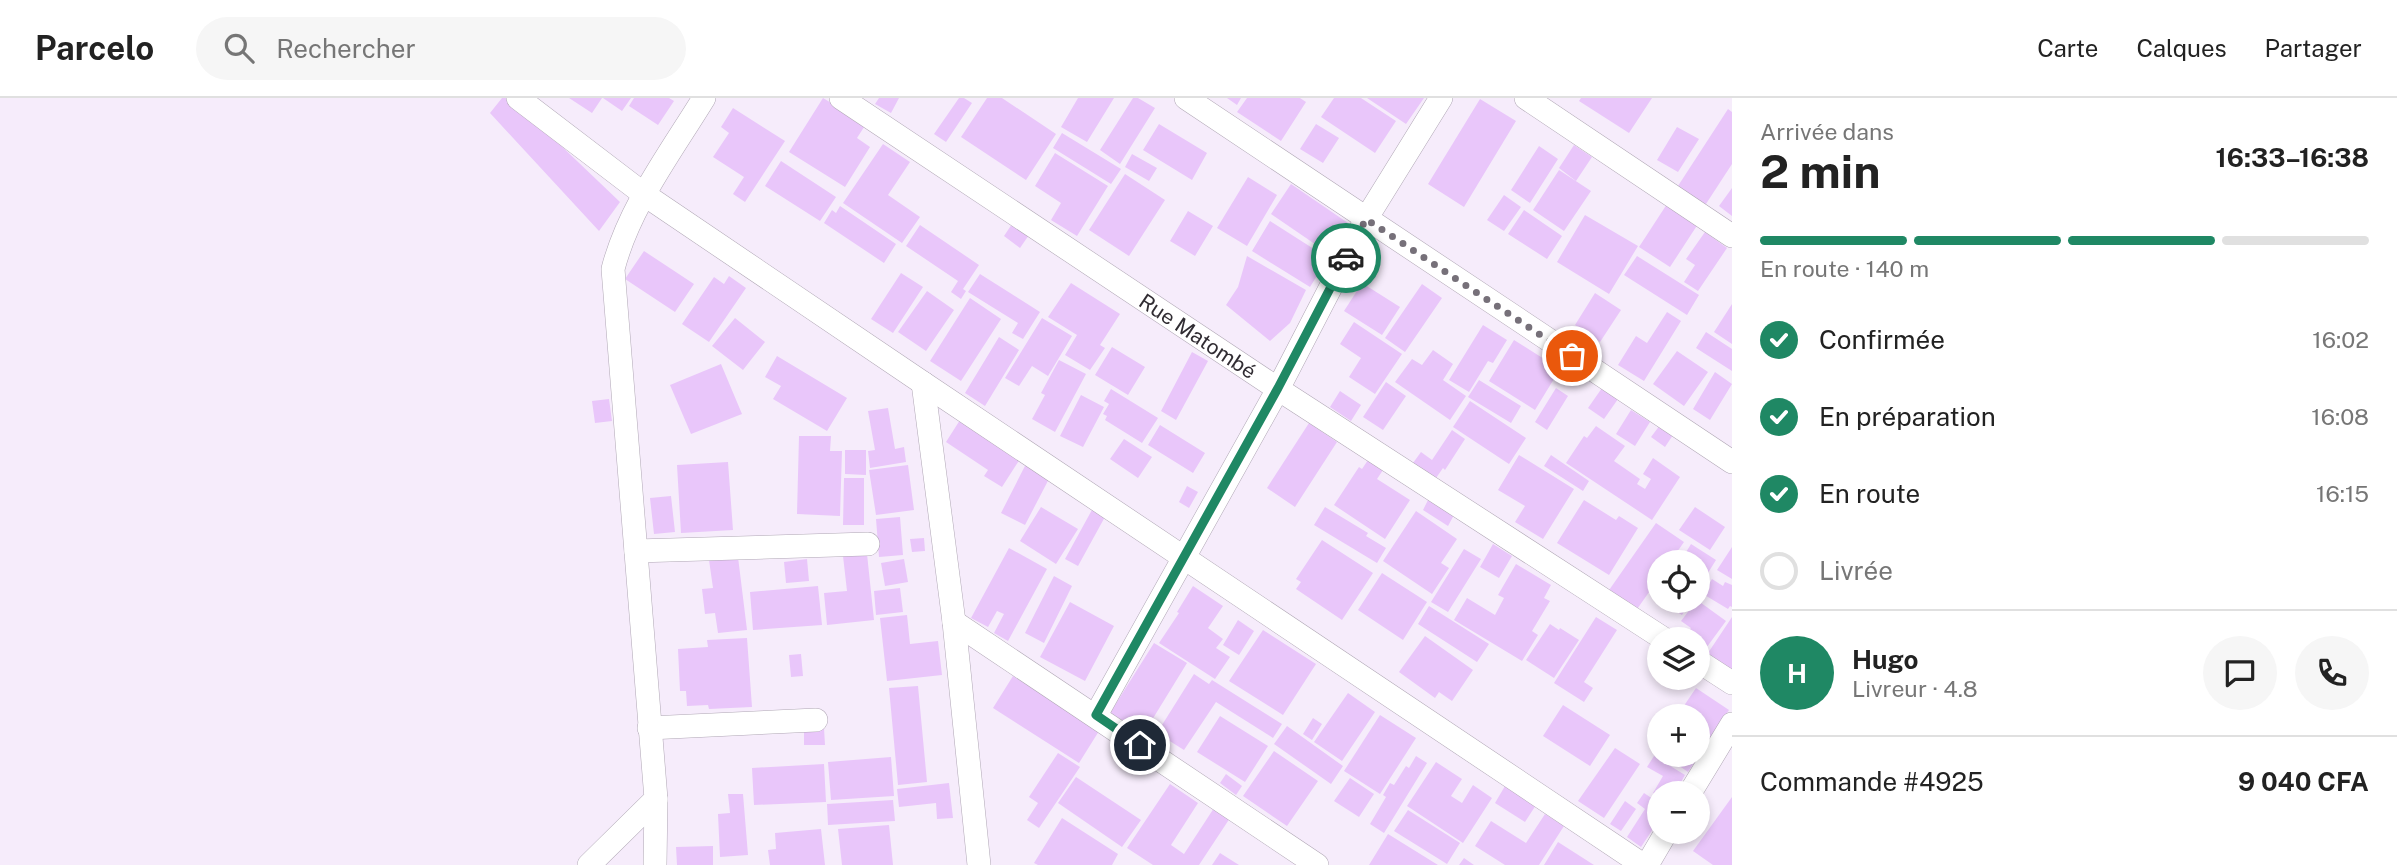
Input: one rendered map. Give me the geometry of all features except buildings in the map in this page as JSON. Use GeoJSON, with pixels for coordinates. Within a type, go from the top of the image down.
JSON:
{"type":"FeatureCollection","features":[{"type":"Feature","properties":{"kind":"street"},"geometry":{"type":"LineString","coordinates":[[518,98],[645,195],[1645,865],[1659,844]]}},
{"type":"Feature","properties":{"kind":"street"},"geometry":{"type":"LineString","coordinates":[[655,865],[656,799],[613,269],[621,240],[704,98]]}},
{"type":"Feature","properties":{"kind":"street","name":"Rue Matombé"},"geometry":{"type":"LineString","coordinates":[[841,98],[1278,388],[1647,628]]}},
{"type":"Feature","properties":{"kind":"street"},"geometry":{"type":"LineString","coordinates":[[1186,98],[1732,462]]}},
{"type":"Feature","properties":{"kind":"street"},"geometry":{"type":"LineString","coordinates":[[1096,715],[1278,388],[1366,219],[1441,98]]}},
{"type":"Feature","properties":{"kind":"street"},"geometry":{"type":"LineString","coordinates":[[1526,98],[1732,236]]}},
{"type":"Feature","properties":{"kind":"street"},"geometry":{"type":"LineString","coordinates":[[922,383],[954,622],[979,865]]}},
{"type":"Feature","properties":{"kind":"street"},"geometry":{"type":"LineString","coordinates":[[636,551],[868,544]]}},
{"type":"Feature","properties":{"kind":"street"},"geometry":{"type":"LineString","coordinates":[[954,622],[1317,865]]}},
{"type":"Feature","properties":{"kind":"street"},"geometry":{"type":"LineString","coordinates":[[1710,669],[1732,683]]}},
{"type":"Feature","properties":{"kind":"street"},"geometry":{"type":"LineString","coordinates":[[649,728],[816,720]]}},
{"type":"Feature","properties":{"kind":"street"},"geometry":{"type":"LineString","coordinates":[[1697,781],[1732,724]]}},
{"type":"Feature","properties":{"kind":"street"},"geometry":{"type":"LineString","coordinates":[[589,865],[656,799]]}},
{"type":"Feature","properties":{"kind":"way so far"},"geometry":{"type":"LineString","coordinates":[[1346,258],[1366,219],[1572,356]]}},
{"type":"Feature","properties":{"kind":"route"},"geometry":{"type":"LineString","coordinates":[[1140,745],[1096,715],[1278,388],[1346,258]]}}]}
